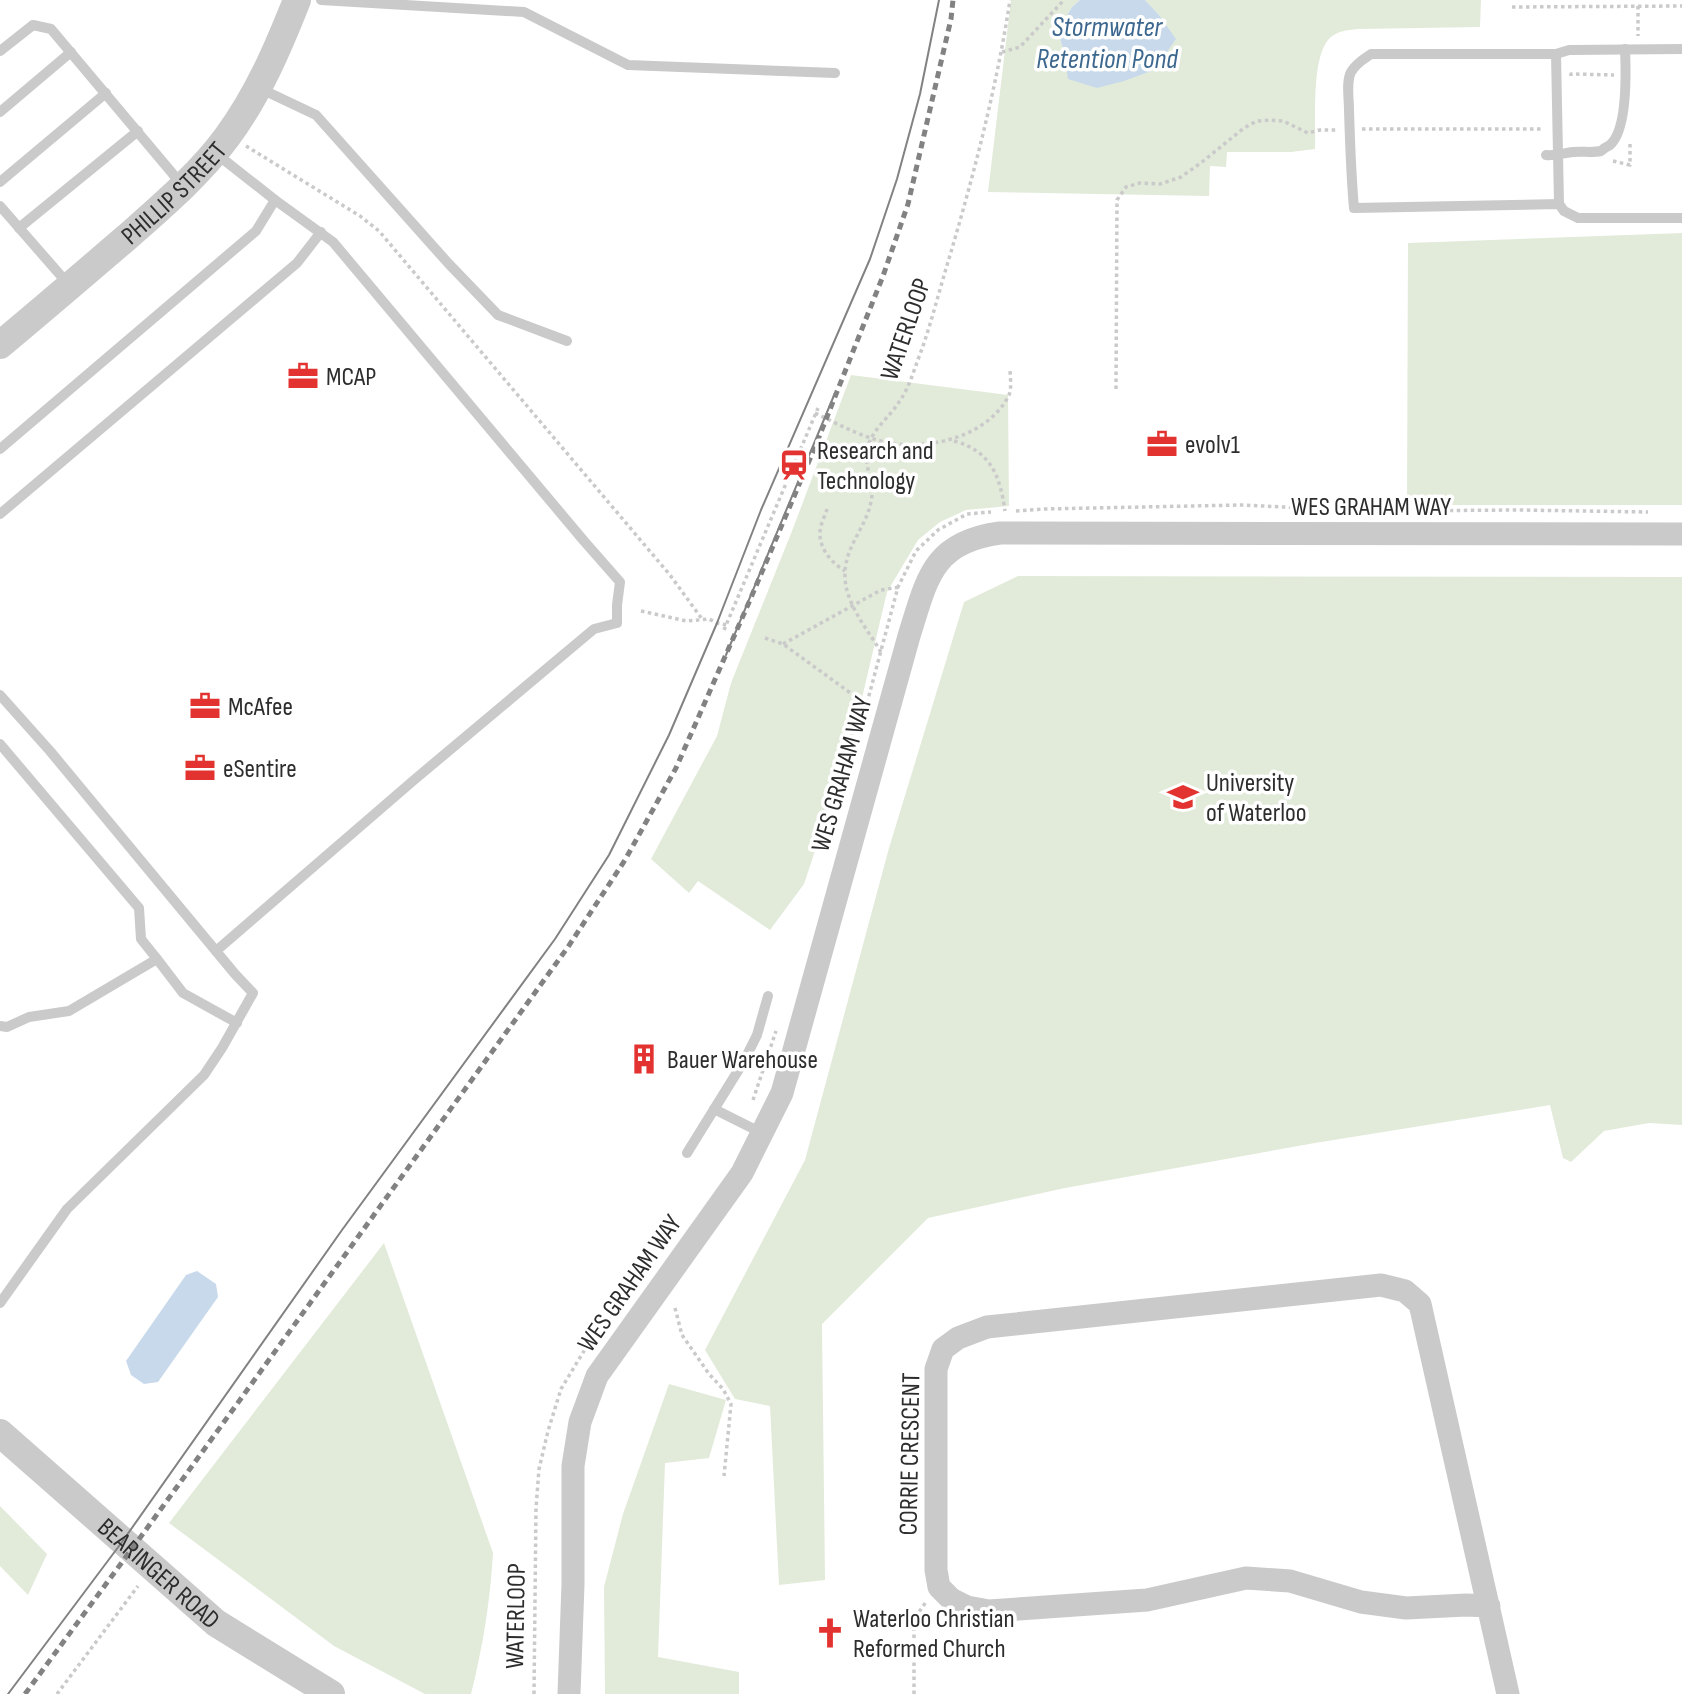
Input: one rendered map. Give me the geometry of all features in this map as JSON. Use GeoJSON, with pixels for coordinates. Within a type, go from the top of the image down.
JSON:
{"type":"FeatureCollection","features":[{"type":"Feature","properties":{"kind":"street","name":"PHILLIP STREET"},"geometry":{"type":"LineString","coordinates":[[0,345],[158,211],[227,137],[272,62],[297,0]]}},
{"type":"Feature","properties":{"kind":"street","name":"WES GRAHAM WAY"},"geometry":{"type":"LineString","coordinates":[[569,1694],[573,1466],[580,1422],[597,1376],[741,1172],[782,1093],[905,648],[926,583],[933,569],[944,557],[959,545],[981,536],[1000,533],[1682,534]]}},
{"type":"Feature","properties":{"kind":"street","name":"CORRIE CRESCENT"},"geometry":{"type":"LineString","coordinates":[[939,1587],[936,1570],[936,1369],[943,1349],[958,1338],[987,1326],[1381,1284],[1405,1292],[1420,1304],[1508,1694]]}},
{"type":"Feature","properties":{"kind":"street","name":"BEARINGER ROAD"},"geometry":{"type":"LineString","coordinates":[[0,1433],[216,1623],[331,1694]]}},
{"type":"Feature","properties":{"kind":"street"},"geometry":{"type":"LineString","coordinates":[[939,1587],[951,1599],[989,1611],[1147,1600],[1246,1578],[1290,1581],[1361,1602],[1406,1608],[1489,1606]]}},
{"type":"Feature","properties":{"kind":"lane"},"geometry":{"type":"LineString","coordinates":[[321,0],[524,12],[628,65],[835,72]]}},
{"type":"Feature","properties":{"kind":"lane"},"geometry":{"type":"LineString","coordinates":[[0,51],[33,25],[51,29],[183,186]]}},
{"type":"Feature","properties":{"kind":"lane"},"geometry":{"type":"LineString","coordinates":[[1559,204],[1354,208],[1349,130],[1349,78],[1352,71],[1371,54],[1556,54],[1569,50],[1682,48]]}},
{"type":"Feature","properties":{"kind":"lane"},"geometry":{"type":"LineString","coordinates":[[1546,155],[1559,156],[1570,152],[1602,150],[1616,138],[1624,106],[1625,49]]}},
{"type":"Feature","properties":{"kind":"lane"},"geometry":{"type":"LineString","coordinates":[[0,112],[71,52]]}},
{"type":"Feature","properties":{"kind":"lane"},"geometry":{"type":"LineString","coordinates":[[1556,54],[1559,204],[1564,211],[1578,218],[1682,218]]}},
{"type":"Feature","properties":{"kind":"lane"},"geometry":{"type":"LineString","coordinates":[[258,88],[316,115],[448,264],[498,315],[566,341]]}},
{"type":"Feature","properties":{"kind":"lane"},"geometry":{"type":"LineString","coordinates":[[0,182],[106,93]]}},
{"type":"Feature","properties":{"kind":"lane"},"geometry":{"type":"LineString","coordinates":[[19,228],[138,131]]}},
{"type":"Feature","properties":{"kind":"lane"},"geometry":{"type":"LineString","coordinates":[[214,152],[333,242],[621,582],[617,623],[594,629],[216,951]]}},
{"type":"Feature","properties":{"kind":"lane"},"geometry":{"type":"LineString","coordinates":[[0,449],[257,231],[275,200]]}},
{"type":"Feature","properties":{"kind":"lane"},"geometry":{"type":"LineString","coordinates":[[0,206],[70,286]]}},
{"type":"Feature","properties":{"kind":"lane"},"geometry":{"type":"LineString","coordinates":[[0,514],[297,263],[321,232]]}},
{"type":"Feature","properties":{"kind":"lane"},"geometry":{"type":"LineString","coordinates":[[0,695],[253,993],[204,1075],[67,1209],[0,1303]]}},
{"type":"Feature","properties":{"kind":"lane"},"geometry":{"type":"LineString","coordinates":[[0,744],[139,908],[141,939],[183,993],[237,1023]]}},
{"type":"Feature","properties":{"kind":"lane"},"geometry":{"type":"LineString","coordinates":[[0,1026],[7,1027],[29,1017],[69,1011],[157,959]]}},
{"type":"Feature","properties":{"kind":"lane"},"geometry":{"type":"LineString","coordinates":[[687,1153],[744,1061],[757,1035],[768,996]]}},
{"type":"Feature","properties":{"kind":"lane"},"geometry":{"type":"LineString","coordinates":[[714,1109],[762,1132]]}},
{"type":"Feature","properties":{"kind":"path","name":"WATERLOOP"},"geometry":{"type":"LineString","coordinates":[[871,438],[900,401],[926,335],[967,196],[1002,52],[1010,0]]}},
{"type":"Feature","properties":{"kind":"path"},"geometry":{"type":"LineString","coordinates":[[1002,52],[1020,47],[1063,1]]}},
{"type":"Feature","properties":{"kind":"path"},"geometry":{"type":"LineString","coordinates":[[1512,7],[1682,6]]}},
{"type":"Feature","properties":{"kind":"path"},"geometry":{"type":"LineString","coordinates":[[1571,84],[1571,74],[1626,75]]}},
{"type":"Feature","properties":{"kind":"path"},"geometry":{"type":"LineString","coordinates":[[1116,389],[1117,200],[1126,187],[1140,183],[1160,184],[1181,177],[1257,121],[1283,121],[1308,133],[1320,130],[1558,128]]}},
{"type":"Feature","properties":{"kind":"path"},"geometry":{"type":"LineString","coordinates":[[241,142],[360,216],[379,231],[670,575],[702,619]]}},
{"type":"Feature","properties":{"kind":"path"},"geometry":{"type":"LineString","coordinates":[[815,413],[852,432],[871,438],[912,445],[952,440],[981,425],[997,411],[1010,393],[1010,368]]}},
{"type":"Feature","properties":{"kind":"path"},"geometry":{"type":"LineString","coordinates":[[724,630],[818,408]]}},
{"type":"Feature","properties":{"kind":"path"},"geometry":{"type":"LineString","coordinates":[[871,438],[867,462],[872,501],[864,523],[850,547],[845,570],[849,598],[881,652]]}},
{"type":"Feature","properties":{"kind":"path"},"geometry":{"type":"LineString","coordinates":[[952,440],[965,444],[990,463],[998,478],[1005,512]]}},
{"type":"Feature","properties":{"kind":"path"},"geometry":{"type":"LineString","coordinates":[[827,509],[820,532],[825,551],[834,564],[845,570]]}},
{"type":"Feature","properties":{"kind":"path"},"geometry":{"type":"LineString","coordinates":[[783,644],[881,590],[908,587]]}},
{"type":"Feature","properties":{"kind":"path"},"geometry":{"type":"LineString","coordinates":[[641,611],[687,621],[709,619],[726,625]]}},
{"type":"Feature","properties":{"kind":"path"},"geometry":{"type":"LineString","coordinates":[[765,638],[783,644],[866,705]]}},
{"type":"Feature","properties":{"kind":"path"},"geometry":{"type":"LineString","coordinates":[[675,1308],[682,1335],[723,1389],[731,1404],[724,1476]]}},
{"type":"Feature","properties":{"kind":"path","name":"WATERLOOP"},"geometry":{"type":"LineString","coordinates":[[534,1694],[536,1539]]}},
{"type":"Feature","properties":{"kind":"path"},"geometry":{"type":"LineString","coordinates":[[57,1694],[152,1567]]}},
{"type":"Feature","properties":{"kind":"path"},"geometry":{"type":"LineString","coordinates":[[914,1694],[914,1619],[939,1587]]}},
{"type":"Feature","properties":{"kind":"green space"},"geometry":{"type":"Polygon","coordinates":[[[1011,0],[1080,0],[1072,7],[1058,30],[1064,53],[1175,39],[1145,0],[1481,0],[1480,27],[1358,29],[1331,37],[1319,62],[1315,149],[1291,152],[1227,152],[1226,167],[1210,166],[1209,196],[988,192],[1011,0]]]}},
{"type":"Feature","properties":{"kind":"green space"},"geometry":{"type":"Polygon","coordinates":[[[1682,233],[1682,505],[1407,505],[1408,243],[1682,233]]]}},
{"type":"Feature","properties":{"kind":"green space"},"geometry":{"type":"Polygon","coordinates":[[[851,375],[1008,395],[1009,506],[966,510],[940,522],[918,540],[887,592],[853,736],[804,884],[770,930],[698,881],[689,893],[651,859],[717,736],[731,683],[851,375]]]}},
{"type":"Feature","properties":{"kind":"green space"},"geometry":{"type":"Polygon","coordinates":[[[1018,576],[1682,577],[1682,1125],[1649,1123],[1604,1131],[1571,1162],[1563,1158],[1550,1105],[1315,1143],[1065,1188],[928,1218],[822,1324],[825,1580],[779,1585],[770,1406],[735,1399],[705,1350],[805,1160],[889,848],[964,602],[1018,576]]]}},
{"type":"Feature","properties":{"kind":"green space"},"geometry":{"type":"Polygon","coordinates":[[[384,1243],[493,1553],[485,1624],[471,1694],[425,1694],[334,1646],[169,1523],[384,1243]]]}},
{"type":"Feature","properties":{"kind":"green space"},"geometry":{"type":"Polygon","coordinates":[[[669,1384],[726,1400],[709,1458],[665,1463],[658,1657],[739,1672],[739,1694],[605,1694],[604,1587],[623,1514],[669,1384]]]}},
{"type":"Feature","properties":{"kind":"green space"},"geometry":{"type":"Polygon","coordinates":[[[0,1506],[47,1554],[28,1595],[0,1566],[0,1506]]]}},
{"type":"Feature","properties":{"kind":"water","name":"Stormwater Retention Pond"},"geometry":{"type":"Polygon","coordinates":[[[1080,0],[1145,0],[1176,39],[1154,70],[1097,88],[1068,79],[1058,30],[1072,7],[1080,0]]]}},
{"type":"Feature","properties":{"kind":"water"},"geometry":{"type":"Polygon","coordinates":[[[197,1271],[216,1284],[218,1297],[158,1382],[144,1384],[131,1375],[126,1361],[186,1275],[197,1271]]]}},
{"type":"Feature","properties":{"kind":"tram line"},"geometry":{"type":"LineString","coordinates":[[8,1694],[122,1542],[342,1230],[555,939],[609,855],[669,735],[761,510],[870,259],[897,179],[920,94],[939,0]]}},
{"type":"Feature","properties":{"kind":"tram line"},"geometry":{"type":"LineString","coordinates":[[726,655],[835,393]]}},
{"type":"Feature","properties":{"kind":"railway"},"geometry":{"type":"LineString","coordinates":[[25,1694],[568,947],[625,860],[676,768],[815,447],[883,276],[908,204],[951,19],[953,0]]}},
{"type":"Feature","properties":{"kind":"place","name":"MCAP"},"geometry":{"type":"Point","coordinates":[303,376]}},
{"type":"Feature","properties":{"kind":"place","name":"evolv1"},"geometry":{"type":"Point","coordinates":[1162,444]}},
{"type":"Feature","properties":{"kind":"place","name":"Research and Technology"},"geometry":{"type":"Point","coordinates":[794,465]}},
{"type":"Feature","properties":{"kind":"place","name":"McAfee"},"geometry":{"type":"Point","coordinates":[205,706]}},
{"type":"Feature","properties":{"kind":"place","name":"eSentire"},"geometry":{"type":"Point","coordinates":[200,768]}},
{"type":"Feature","properties":{"kind":"place","name":"University of Waterloo"},"geometry":{"type":"Point","coordinates":[1183,797]}},
{"type":"Feature","properties":{"kind":"place","name":"Bauer Warehouse"},"geometry":{"type":"Point","coordinates":[644,1059]}},
{"type":"Feature","properties":{"kind":"place","name":"Waterloo Christian Reformed Church"},"geometry":{"type":"Point","coordinates":[830,1633]}}]}
